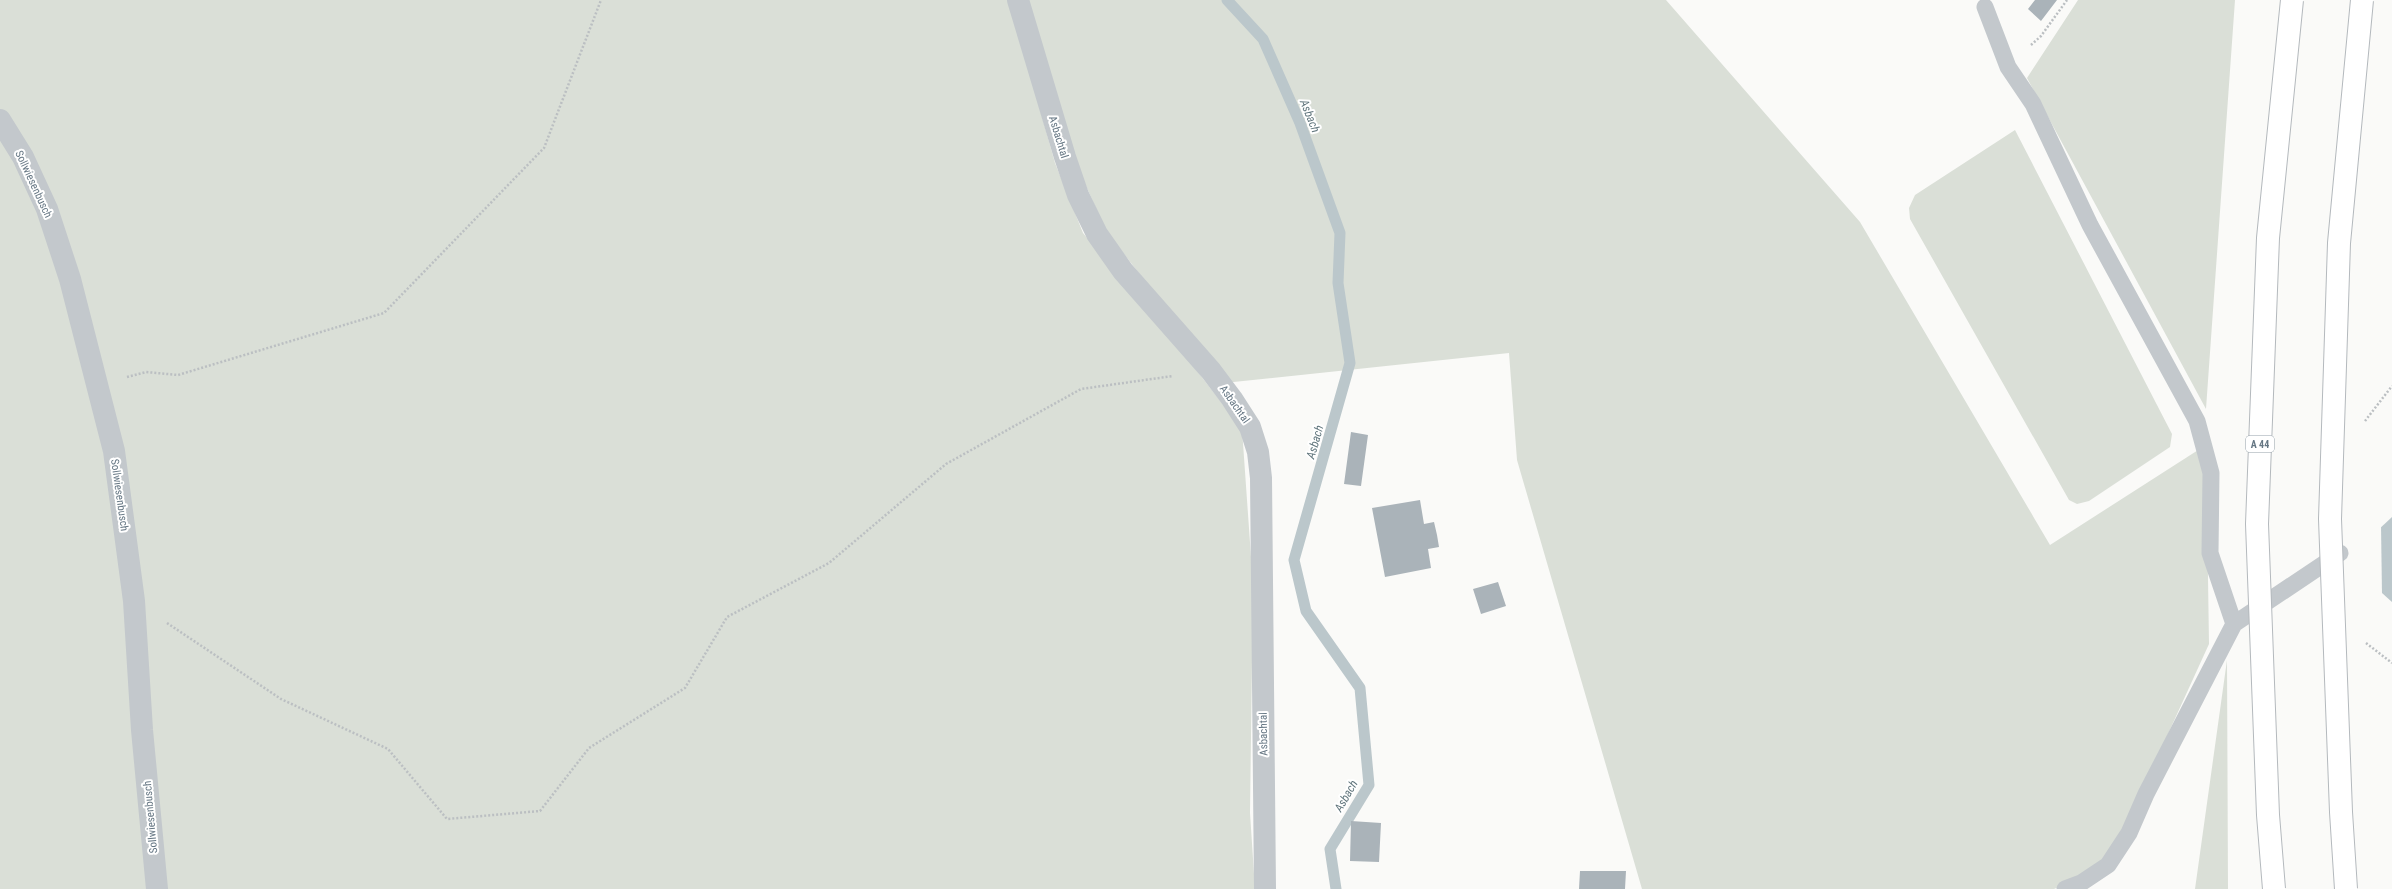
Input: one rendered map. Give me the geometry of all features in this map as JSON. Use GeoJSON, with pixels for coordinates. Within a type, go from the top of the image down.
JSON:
{"type":"FeatureCollection","features":[{"type":"Feature","properties":{"kind":"highway","name":"A 44"},"geometry":{"type":"LineString","coordinates":[[2274,889],[2268,814],[2258,524],[2268,238],[2292,0]]}},
{"type":"Feature","properties":{"kind":"highway"},"geometry":{"type":"LineString","coordinates":[[2346,889],[2341,812],[2330,519],[2339,243],[2362,0]]}},
{"type":"Feature","properties":{"kind":"street","name":"Asbachtal"},"geometry":{"type":"LineString","coordinates":[[1018,0],[1065,157],[1078,195],[1097,234],[1123,271],[1211,371],[1250,427],[1258,452],[1261,478],[1265,889]]}},
{"type":"Feature","properties":{"kind":"street","name":"Sollwiesenbusch"},"geometry":{"type":"LineString","coordinates":[[0,120],[23,157],[47,209],[70,279],[114,451],[124,513],[134,601],[142,730],[157,889]]}},
{"type":"Feature","properties":{"kind":"lane"},"geometry":{"type":"LineString","coordinates":[[1985,7],[2008,67],[2033,104],[2090,225],[2197,421],[2211,474],[2210,553],[2234,624]]}},
{"type":"Feature","properties":{"kind":"lane"},"geometry":{"type":"LineString","coordinates":[[2066,889],[2080,883],[2108,864],[2129,833],[2150,787],[2234,624],[2341,553]]}},
{"type":"Feature","properties":{"kind":"path"},"geometry":{"type":"LineString","coordinates":[[97,384],[146,372],[178,375],[384,313],[544,148],[601,0]]}},
{"type":"Feature","properties":{"kind":"path"},"geometry":{"type":"LineString","coordinates":[[2008,67],[2041,36],[2067,0]]}},
{"type":"Feature","properties":{"kind":"path"},"geometry":{"type":"LineString","coordinates":[[134,601],[281,698],[388,749],[447,820],[540,811],[589,748],[685,688],[727,617],[829,563],[946,464],[1081,389],[1211,371]]}},
{"type":"Feature","properties":{"kind":"shaded area"},"geometry":{"type":"Polygon","coordinates":[[[0,0],[1009,0],[1055,163],[1083,233],[1194,367],[1242,429],[1253,585],[1250,813],[1255,889],[0,889],[0,0]]]}},
{"type":"Feature","properties":{"kind":"shaded area"},"geometry":{"type":"Polygon","coordinates":[[[1027,0],[1666,0],[1860,222],[2050,545],[2206,445],[2209,644],[2141,793],[2106,861],[2078,879],[2054,889],[1642,889],[1517,460],[1509,353],[1224,383],[1107,232],[1070,151],[1027,0]]]}},
{"type":"Feature","properties":{"kind":"shaded area"},"geometry":{"type":"Polygon","coordinates":[[[2078,0],[2235,0],[2206,409],[2027,78],[2078,0]]]}},
{"type":"Feature","properties":{"kind":"shaded area"},"geometry":{"type":"Polygon","coordinates":[[[2015,130],[2172,434],[2170,447],[2089,501],[2077,504],[2069,500],[1910,219],[1909,208],[1915,195],[2015,130]]]}},
{"type":"Feature","properties":{"kind":"shaded area"},"geometry":{"type":"Polygon","coordinates":[[[2392,517],[2392,602],[2362,575],[2360,547],[2392,517]]]}},
{"type":"Feature","properties":{"kind":"shaded area"},"geometry":{"type":"Polygon","coordinates":[[[2227,660],[2228,889],[2195,889],[2227,660]]]}},
{"type":"Feature","properties":{"kind":"pier"},"geometry":{"type":"Polygon","coordinates":[[[2381,525],[2382,595],[2360,576],[2358,547],[2381,525]]]}},
{"type":"Feature","properties":{"kind":"building"},"geometry":{"type":"Polygon","coordinates":[[[2035,0],[2057,0],[2041,21],[2028,9],[2035,0]]]}},
{"type":"Feature","properties":{"kind":"building"},"geometry":{"type":"Polygon","coordinates":[[[1351,432],[1368,435],[1361,486],[1344,484],[1351,432]]]}},
{"type":"Feature","properties":{"kind":"building"},"geometry":{"type":"Polygon","coordinates":[[[1420,500],[1424,524],[1434,522],[1439,547],[1428,549],[1431,568],[1385,577],[1372,508],[1420,500]]]}},
{"type":"Feature","properties":{"kind":"building"},"geometry":{"type":"Polygon","coordinates":[[[1498,582],[1506,606],[1481,614],[1473,589],[1498,582]]]}},
{"type":"Feature","properties":{"kind":"building"},"geometry":{"type":"Polygon","coordinates":[[[1351,821],[1381,823],[1379,862],[1350,861],[1351,821]]]}},
{"type":"Feature","properties":{"kind":"building"},"geometry":{"type":"Polygon","coordinates":[[[1580,871],[1626,871],[1625,889],[1579,889],[1580,871]]]}},
{"type":"Feature","properties":{"kind":"waterway","name":"Asbach"},"geometry":{"type":"LineString","coordinates":[[1227,0],[1263,39],[1300,123],[1340,233],[1338,283],[1350,363],[1294,560],[1306,611],[1360,688],[1369,785],[1330,849],[1336,889]]}}]}
